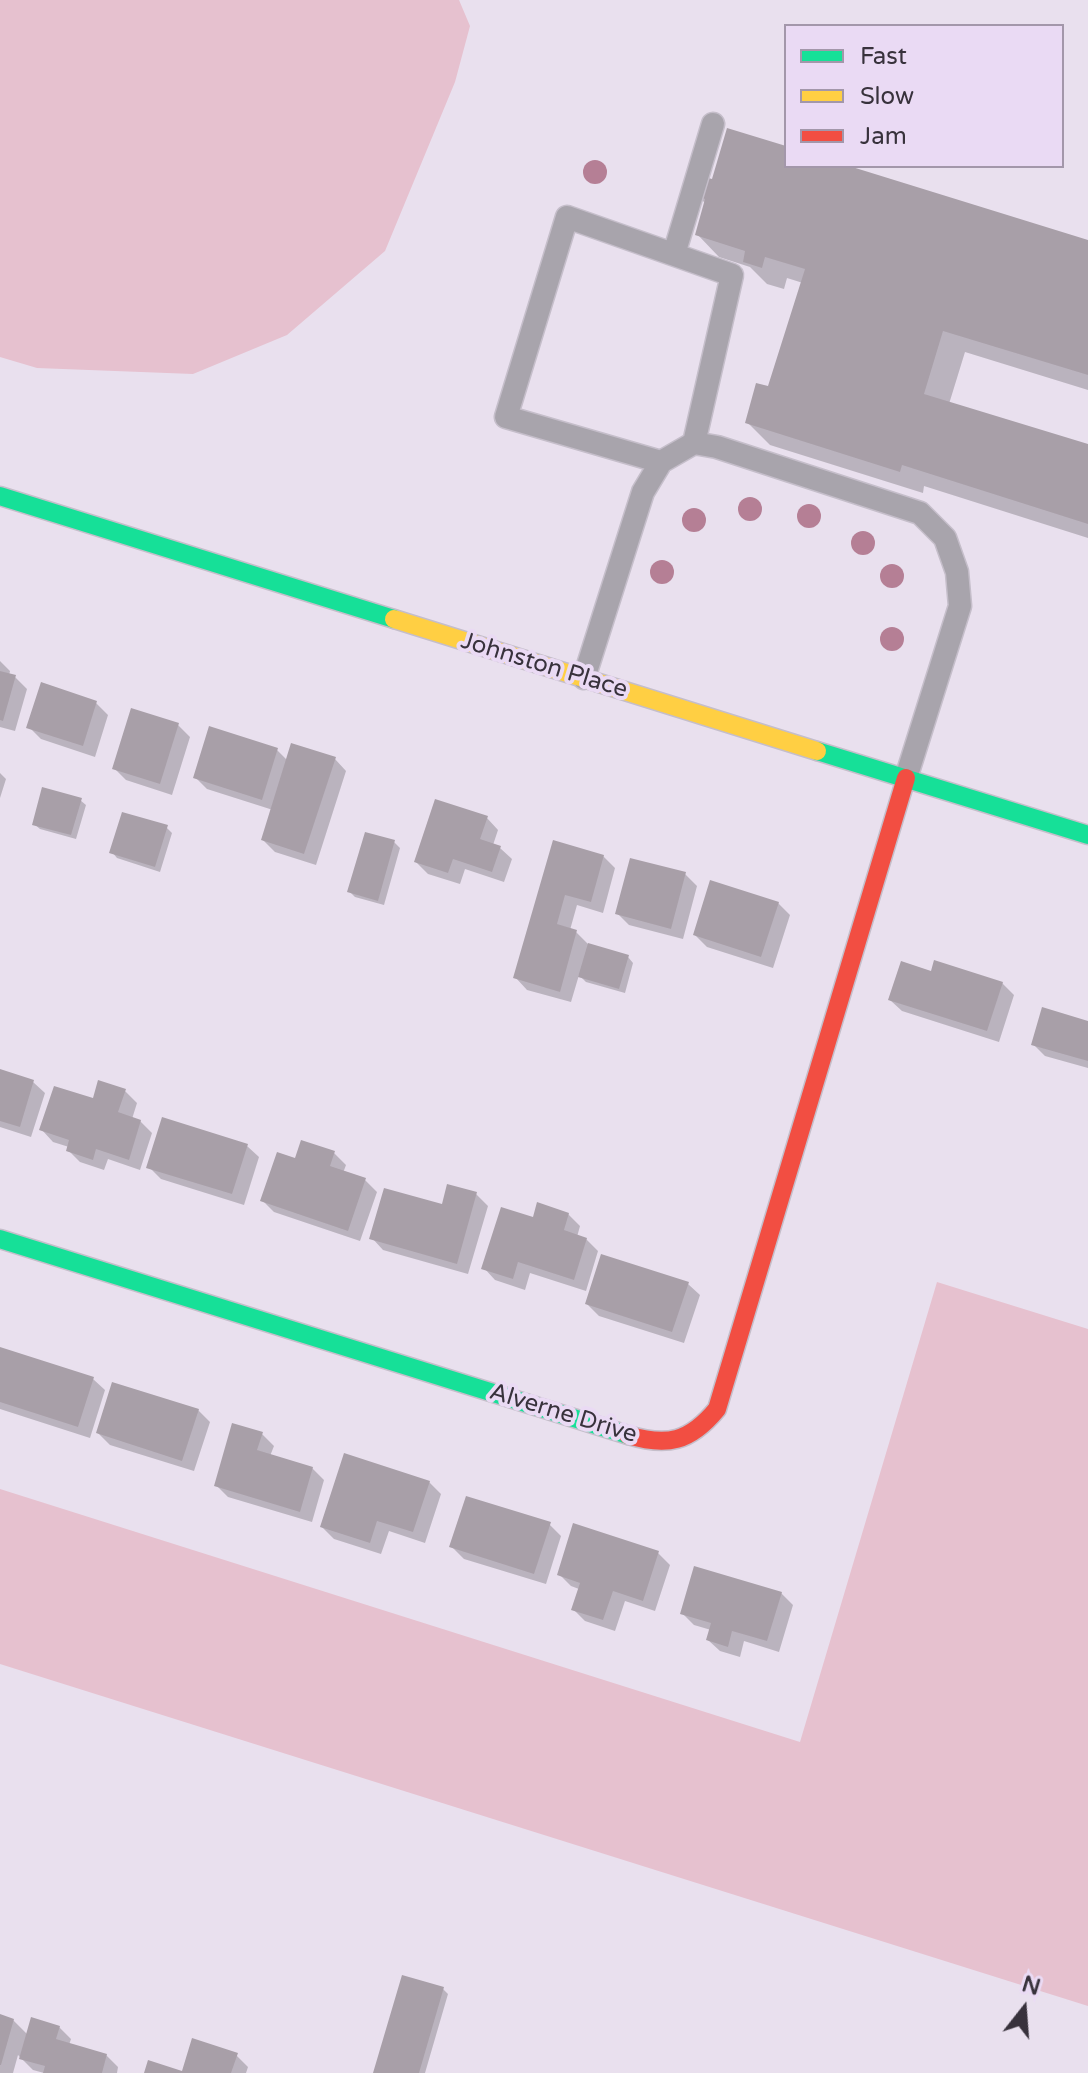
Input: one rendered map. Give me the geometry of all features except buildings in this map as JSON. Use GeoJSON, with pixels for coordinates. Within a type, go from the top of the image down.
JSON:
{"type":"FeatureCollection","features":[{"type":"Feature","properties":{"kind":"street","name":"Johnston Place"},"geometry":{"type":"LineString","coordinates":[[0,496],[1088,835]]}},
{"type":"Feature","properties":{"kind":"street","name":"Alverne Drive"},"geometry":{"type":"LineString","coordinates":[[0,1239],[651,1442],[677,1441],[700,1430],[717,1409],[906,778]]}},
{"type":"Feature","properties":{"kind":"lane"},"geometry":{"type":"LineString","coordinates":[[674,254],[713,124]]}},
{"type":"Feature","properties":{"kind":"lane"},"geometry":{"type":"LineString","coordinates":[[661,462],[506,417],[567,217],[732,275],[694,443]]}},
{"type":"Feature","properties":{"kind":"lane"},"geometry":{"type":"LineString","coordinates":[[584,678],[643,492],[661,462],[694,443],[717,447],[920,513],[945,538],[957,572],[960,606],[906,778]]}},
{"type":"Feature","properties":{"kind":"shaded area"},"geometry":{"type":"Polygon","coordinates":[[[0,0],[459,0],[470,26],[455,82],[385,251],[287,335],[193,374],[37,368],[0,357],[0,0]]]}},
{"type":"Feature","properties":{"kind":"shaded area"},"geometry":{"type":"Polygon","coordinates":[[[937,1282],[1088,1329],[1088,2006],[0,1664],[0,1489],[800,1742],[937,1282]]]}},
{"type":"Feature","properties":{"kind":"traffic: fast"},"geometry":{"type":"LineString","coordinates":[[0,496],[394,619]]}},
{"type":"Feature","properties":{"kind":"traffic: fast"},"geometry":{"type":"LineString","coordinates":[[817,751],[1088,835]]}},
{"type":"Feature","properties":{"kind":"traffic: fast"},"geometry":{"type":"LineString","coordinates":[[0,1239],[628,1435]]}},
{"type":"Feature","properties":{"kind":"traffic: slow"},"geometry":{"type":"LineString","coordinates":[[394,619],[817,751]]}},
{"type":"Feature","properties":{"kind":"traffic: jam"},"geometry":{"type":"LineString","coordinates":[[628,1435],[655,1441],[677,1439],[697,1429],[717,1409],[906,778]]}}]}
